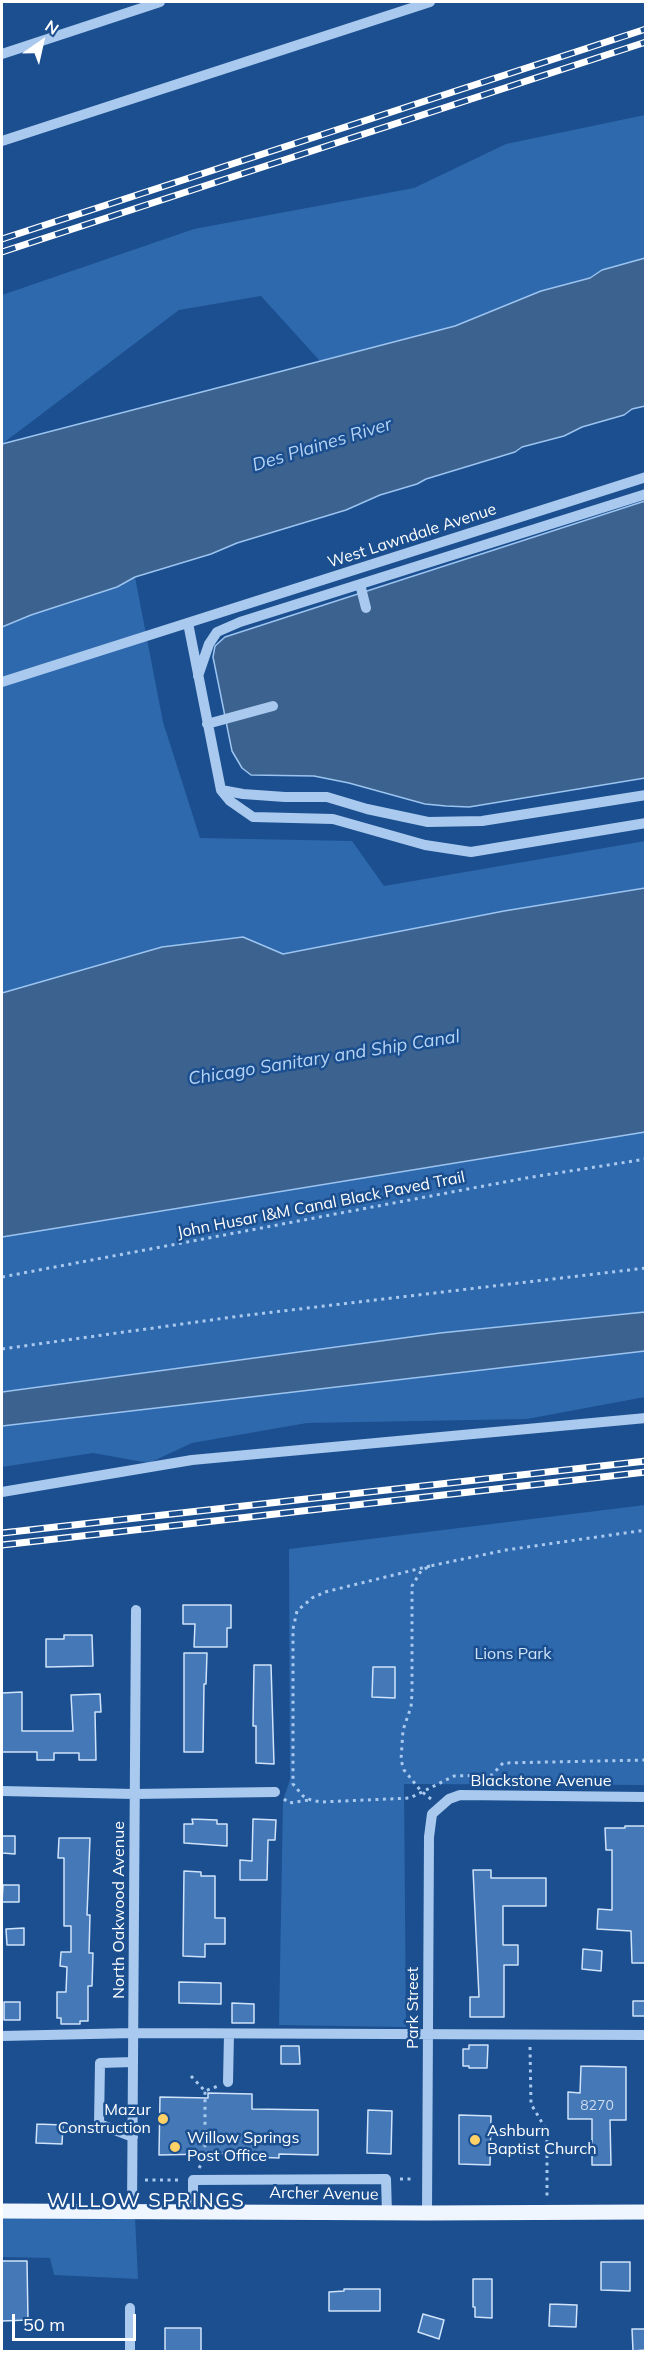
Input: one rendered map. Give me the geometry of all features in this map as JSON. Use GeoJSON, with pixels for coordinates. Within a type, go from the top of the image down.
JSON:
{"type":"FeatureCollection","features":[{"type":"Feature","properties":{"kind":"main road","name":"Archer Avenue"},"geometry":{"type":"LineString","coordinates":[[2,2211],[645,2212]]}},
{"type":"Feature","properties":{"kind":"street"},"geometry":{"type":"LineString","coordinates":[[2,54],[160,2]]}},
{"type":"Feature","properties":{"kind":"street"},"geometry":{"type":"LineString","coordinates":[[2,141],[430,2]]}},
{"type":"Feature","properties":{"kind":"street","name":"West Lawndale Avenue"},"geometry":{"type":"LineString","coordinates":[[2,682],[645,477]]}},
{"type":"Feature","properties":{"kind":"street"},"geometry":{"type":"LineString","coordinates":[[198,676],[209,644],[217,632],[240,622],[645,494]]}},
{"type":"Feature","properties":{"kind":"street"},"geometry":{"type":"LineString","coordinates":[[360,584],[366,608]]}},
{"type":"Feature","properties":{"kind":"street"},"geometry":{"type":"LineString","coordinates":[[188,623],[221,790],[230,801],[253,817],[333,819],[425,845],[471,852],[645,823]]}},
{"type":"Feature","properties":{"kind":"street"},"geometry":{"type":"LineString","coordinates":[[207,724],[273,706]]}},
{"type":"Feature","properties":{"kind":"street"},"geometry":{"type":"LineString","coordinates":[[221,790],[285,797],[327,796],[367,809],[428,822],[482,821],[645,795]]}},
{"type":"Feature","properties":{"kind":"street"},"geometry":{"type":"LineString","coordinates":[[2,1492],[192,1460],[645,1418]]}},
{"type":"Feature","properties":{"kind":"street","name":"North Oakwood Avenue"},"geometry":{"type":"LineString","coordinates":[[132,2211],[136,1610]]}},
{"type":"Feature","properties":{"kind":"street"},"geometry":{"type":"LineString","coordinates":[[2,1791],[134,1794],[275,1792]]}},
{"type":"Feature","properties":{"kind":"street","name":"Blackstone Avenue"},"geometry":{"type":"LineString","coordinates":[[439,1806],[460,1795],[645,1797]]}},
{"type":"Feature","properties":{"kind":"street","name":"Park Street"},"geometry":{"type":"LineString","coordinates":[[427,2213],[429,1824],[432,1814],[439,1806]]}},
{"type":"Feature","properties":{"kind":"street"},"geometry":{"type":"LineString","coordinates":[[2,2036],[134,2033],[645,2035]]}},
{"type":"Feature","properties":{"kind":"street"},"geometry":{"type":"LineString","coordinates":[[228,2082],[229,2034]]}},
{"type":"Feature","properties":{"kind":"street"},"geometry":{"type":"LineString","coordinates":[[133,2137],[99,2124],[100,2063],[134,2062]]}},
{"type":"Feature","properties":{"kind":"street"},"geometry":{"type":"LineString","coordinates":[[193,2211],[193,2180],[386,2179],[387,2213]]}},
{"type":"Feature","properties":{"kind":"street"},"geometry":{"type":"LineString","coordinates":[[130,2308],[130,2352]]}},
{"type":"Feature","properties":{"kind":"path","name":"John Husar I&M Canal Black Paved Trail"},"geometry":{"type":"LineString","coordinates":[[2,1276],[526,1178],[645,1158]]}},
{"type":"Feature","properties":{"kind":"path"},"geometry":{"type":"LineString","coordinates":[[2,1349],[240,1316],[645,1268]]}},
{"type":"Feature","properties":{"kind":"path"},"geometry":{"type":"LineString","coordinates":[[310,1800],[297,1791],[293,1785],[293,1619],[297,1611],[312,1598],[325,1592],[430,1566],[506,1550],[645,1530]]}},
{"type":"Feature","properties":{"kind":"path"},"geometry":{"type":"LineString","coordinates":[[430,1566],[421,1571],[412,1586],[412,1694],[411,1707],[401,1741],[401,1760],[404,1770],[421,1791],[439,1806]]}},
{"type":"Feature","properties":{"kind":"path"},"geometry":{"type":"LineString","coordinates":[[275,1792],[289,1803],[310,1800],[321,1802],[410,1798],[454,1776],[492,1775],[503,1763],[645,1760]]}},
{"type":"Feature","properties":{"kind":"path"},"geometry":{"type":"LineString","coordinates":[[530,2035],[531,2104],[546,2130],[547,2212]]}},
{"type":"Feature","properties":{"kind":"path"},"geometry":{"type":"LineString","coordinates":[[191,2076],[205,2091],[205,2157]]}},
{"type":"Feature","properties":{"kind":"path"},"geometry":{"type":"LineString","coordinates":[[205,2091],[228,2082]]}},
{"type":"Feature","properties":{"kind":"path"},"geometry":{"type":"LineString","coordinates":[[145,2180],[160,2180]]}},
{"type":"Feature","properties":{"kind":"green space"},"geometry":{"type":"Polygon","coordinates":[[[645,115],[645,258],[602,270],[590,278],[541,291],[455,326],[320,361],[261,296],[179,310],[2,444],[2,295],[194,229],[414,188],[506,144],[645,115]]]}},
{"type":"Feature","properties":{"kind":"green space"},"geometry":{"type":"Polygon","coordinates":[[[135,577],[163,722],[200,838],[352,841],[384,886],[645,841],[645,888],[504,911],[282,954],[243,937],[162,947],[2,993],[2,627],[31,615],[117,587],[135,577]]]}},
{"type":"Feature","properties":{"kind":"green space"},"geometry":{"type":"Polygon","coordinates":[[[645,1132],[645,1312],[440,1333],[2,1392],[2,1237],[645,1132]]]}},
{"type":"Feature","properties":{"kind":"green space"},"geometry":{"type":"Polygon","coordinates":[[[645,1351],[645,1397],[527,1419],[307,1423],[192,1443],[149,1463],[93,1453],[2,1467],[2,1426],[645,1351]]]}},
{"type":"Feature","properties":{"kind":"green space","name":"Lions Park"},"geometry":{"type":"Polygon","coordinates":[[[645,1505],[645,1785],[404,1784],[406,2027],[279,2025],[283,1800],[290,1780],[289,1549],[645,1505]]]}},
{"type":"Feature","properties":{"kind":"green space"},"geometry":{"type":"Polygon","coordinates":[[[2,2217],[135,2217],[138,2279],[54,2275],[50,2258],[2,2257],[2,2217]]]}},
{"type":"Feature","properties":{"kind":"water","name":"Des Plaines River"},"geometry":{"type":"Polygon","coordinates":[[[645,258],[645,406],[632,409],[624,415],[582,427],[564,436],[522,447],[515,452],[380,495],[346,510],[135,577],[117,587],[31,615],[2,627],[2,444],[455,326],[541,291],[590,278],[602,270],[645,258]]]}},
{"type":"Feature","properties":{"kind":"water"},"geometry":{"type":"Polygon","coordinates":[[[645,501],[645,778],[469,807],[425,804],[314,776],[251,775],[242,768],[232,751],[213,657],[215,646],[225,637],[645,501]]]}},
{"type":"Feature","properties":{"kind":"water","name":"Chicago Sanitary and Ship Canal"},"geometry":{"type":"Polygon","coordinates":[[[645,888],[645,1132],[2,1237],[2,993],[162,947],[243,937],[283,954],[504,911],[645,888]]]}},
{"type":"Feature","properties":{"kind":"water"},"geometry":{"type":"Polygon","coordinates":[[[645,1312],[645,1351],[2,1426],[2,1392],[440,1333],[645,1312]]]}},
{"type":"Feature","properties":{"kind":"building"},"geometry":{"type":"Polygon","coordinates":[[[183,1605],[231,1605],[231,1628],[227,1628],[227,1647],[194,1647],[195,1624],[183,1624],[183,1605]]]}},
{"type":"Feature","properties":{"kind":"building"},"geometry":{"type":"Polygon","coordinates":[[[64,1635],[92,1635],[93,1666],[46,1667],[46,1639],[64,1639],[64,1635]]]}},
{"type":"Feature","properties":{"kind":"building"},"geometry":{"type":"Polygon","coordinates":[[[184,1653],[207,1653],[203,1752],[184,1752],[184,1653]]]}},
{"type":"Feature","properties":{"kind":"building"},"geometry":{"type":"Polygon","coordinates":[[[254,1665],[271,1665],[274,1764],[256,1763],[256,1726],[253,1726],[254,1665]]]}},
{"type":"Feature","properties":{"kind":"building"},"geometry":{"type":"Polygon","coordinates":[[[373,1667],[395,1667],[395,1698],[372,1697],[373,1667]]]}},
{"type":"Feature","properties":{"kind":"building"},"geometry":{"type":"Polygon","coordinates":[[[22,1692],[22,1731],[73,1731],[71,1695],[100,1694],[101,1712],[95,1712],[96,1760],[79,1760],[79,1753],[54,1753],[54,1760],[37,1760],[37,1752],[2,1752],[2,1693],[22,1692]]]}},
{"type":"Feature","properties":{"kind":"building"},"geometry":{"type":"Polygon","coordinates":[[[192,1819],[217,1820],[217,1824],[227,1824],[227,1846],[184,1843],[184,1824],[193,1824],[192,1819]]]}},
{"type":"Feature","properties":{"kind":"building"},"geometry":{"type":"Polygon","coordinates":[[[253,1819],[276,1820],[275,1840],[268,1840],[267,1880],[240,1880],[240,1860],[252,1861],[253,1819]]]}},
{"type":"Feature","properties":{"kind":"building"},"geometry":{"type":"Polygon","coordinates":[[[625,1826],[645,1826],[645,1963],[632,1963],[631,1931],[597,1929],[598,1909],[612,1910],[612,1850],[606,1850],[605,1828],[625,1828],[625,1826]]]}},
{"type":"Feature","properties":{"kind":"building"},"geometry":{"type":"Polygon","coordinates":[[[2,1836],[15,1836],[15,1854],[2,1853],[2,1836]]]}},
{"type":"Feature","properties":{"kind":"building"},"geometry":{"type":"Polygon","coordinates":[[[59,1838],[90,1838],[87,1915],[90,1915],[89,1953],[93,1953],[92,1986],[88,1986],[88,2021],[80,2021],[80,2024],[61,2024],[61,2018],[57,2018],[57,1992],[66,1992],[67,1967],[60,1966],[61,1952],[71,1952],[71,1926],[64,1926],[64,1858],[58,1858],[59,1838]]]}},
{"type":"Feature","properties":{"kind":"building"},"geometry":{"type":"Polygon","coordinates":[[[473,1870],[491,1870],[491,1878],[546,1878],[546,1906],[503,1906],[503,1945],[518,1945],[518,1965],[504,1965],[504,2017],[470,2017],[470,1997],[479,1997],[473,1870]]]}},
{"type":"Feature","properties":{"kind":"building"},"geometry":{"type":"Polygon","coordinates":[[[184,1871],[201,1872],[201,1876],[215,1876],[215,1918],[225,1918],[225,1944],[205,1944],[205,1957],[183,1956],[184,1871]]]}},
{"type":"Feature","properties":{"kind":"building"},"geometry":{"type":"Polygon","coordinates":[[[3,1885],[19,1885],[19,1902],[2,1902],[3,1885]]]}},
{"type":"Feature","properties":{"kind":"building"},"geometry":{"type":"Polygon","coordinates":[[[24,1928],[24,1945],[7,1945],[6,1929],[24,1928]]]}},
{"type":"Feature","properties":{"kind":"building"},"geometry":{"type":"Polygon","coordinates":[[[583,1949],[602,1951],[601,1971],[582,1969],[583,1949]]]}},
{"type":"Feature","properties":{"kind":"building"},"geometry":{"type":"Polygon","coordinates":[[[179,1982],[221,1983],[221,2004],[179,2003],[179,1982]]]}},
{"type":"Feature","properties":{"kind":"building"},"geometry":{"type":"Polygon","coordinates":[[[633,2001],[645,2001],[645,2016],[633,2016],[633,2001]]]}},
{"type":"Feature","properties":{"kind":"building"},"geometry":{"type":"Polygon","coordinates":[[[4,2002],[20,2002],[20,2020],[4,2020],[4,2002]]]}},
{"type":"Feature","properties":{"kind":"building"},"geometry":{"type":"Polygon","coordinates":[[[232,2003],[254,2004],[254,2023],[232,2023],[232,2003]]]}},
{"type":"Feature","properties":{"kind":"building"},"geometry":{"type":"Polygon","coordinates":[[[469,2045],[488,2045],[487,2068],[463,2066],[463,2049],[469,2049],[469,2045]]]}},
{"type":"Feature","properties":{"kind":"building"},"geometry":{"type":"Polygon","coordinates":[[[281,2046],[299,2046],[300,2064],[281,2064],[281,2046]]]}},
{"type":"Feature","properties":{"kind":"building"},"geometry":{"type":"Polygon","coordinates":[[[581,2066],[626,2067],[626,2120],[610,2120],[611,2165],[592,2165],[592,2119],[568,2119],[568,2092],[580,2093],[581,2066]]]}},
{"type":"Feature","properties":{"kind":"building"},"geometry":{"type":"Polygon","coordinates":[[[208,2093],[252,2094],[252,2109],[318,2110],[318,2155],[279,2154],[279,2158],[252,2157],[252,2153],[159,2155],[160,2097],[208,2098],[208,2093]]]}},
{"type":"Feature","properties":{"kind":"building"},"geometry":{"type":"Polygon","coordinates":[[[368,2110],[392,2111],[391,2154],[367,2153],[368,2110]]]}},
{"type":"Feature","properties":{"kind":"building","name":"Ashburn Baptist Church"},"geometry":{"type":"Polygon","coordinates":[[[459,2115],[491,2116],[490,2165],[459,2164],[459,2115]]]}},
{"type":"Feature","properties":{"kind":"building"},"geometry":{"type":"Polygon","coordinates":[[[37,2124],[63,2125],[62,2144],[36,2143],[37,2124]]]}},
{"type":"Feature","properties":{"kind":"building"},"geometry":{"type":"Polygon","coordinates":[[[2,2261],[27,2261],[28,2320],[2,2321],[2,2261]]]}},
{"type":"Feature","properties":{"kind":"building"},"geometry":{"type":"Polygon","coordinates":[[[601,2262],[630,2262],[630,2291],[601,2290],[601,2262]]]}},
{"type":"Feature","properties":{"kind":"building"},"geometry":{"type":"Polygon","coordinates":[[[473,2279],[492,2279],[492,2318],[475,2317],[473,2279]]]}},
{"type":"Feature","properties":{"kind":"building"},"geometry":{"type":"Polygon","coordinates":[[[344,2289],[380,2289],[380,2311],[329,2311],[329,2292],[344,2291],[344,2289]]]}},
{"type":"Feature","properties":{"kind":"building"},"geometry":{"type":"Polygon","coordinates":[[[550,2304],[577,2305],[576,2327],[549,2326],[550,2304]]]}},
{"type":"Feature","properties":{"kind":"building"},"geometry":{"type":"Polygon","coordinates":[[[423,2314],[444,2320],[439,2339],[418,2332],[423,2314]]]}},
{"type":"Feature","properties":{"kind":"building"},"geometry":{"type":"Polygon","coordinates":[[[165,2328],[201,2328],[201,2352],[165,2352],[165,2328]]]}},
{"type":"Feature","properties":{"kind":"building"},"geometry":{"type":"Polygon","coordinates":[[[632,2329],[645,2329],[645,2350],[633,2351],[632,2329]]]}},
{"type":"Feature","properties":{"kind":"railway"},"geometry":{"type":"LineString","coordinates":[[2,239],[646,29]]}},
{"type":"Feature","properties":{"kind":"railway"},"geometry":{"type":"LineString","coordinates":[[2,252],[646,42]]}},
{"type":"Feature","properties":{"kind":"railway"},"geometry":{"type":"LineString","coordinates":[[2,1533],[646,1461]]}},
{"type":"Feature","properties":{"kind":"railway"},"geometry":{"type":"LineString","coordinates":[[2,1545],[646,1472]]}},
{"type":"Feature","properties":{"kind":"place","name":"Mazur Construction"},"geometry":{"type":"Point","coordinates":[163,2119]}},
{"type":"Feature","properties":{"kind":"place","name":"Ashburn Baptist Church"},"geometry":{"type":"Point","coordinates":[475,2140]}},
{"type":"Feature","properties":{"kind":"place","name":"Willow Springs Post Office"},"geometry":{"type":"Point","coordinates":[175,2147]}},
{"type":"Feature","properties":{"kind":"district","name":"WILLOW SPRINGS"},"geometry":{"type":"Point","coordinates":[146,2201]}}]}
